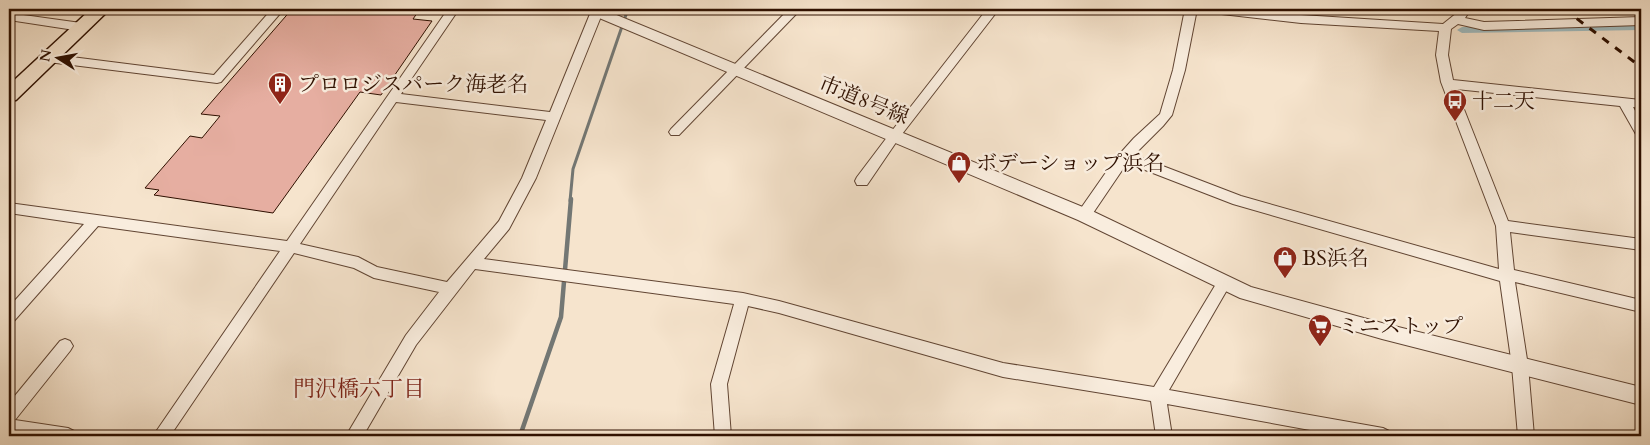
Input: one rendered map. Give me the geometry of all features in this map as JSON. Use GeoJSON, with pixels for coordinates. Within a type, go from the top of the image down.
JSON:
{"type":"FeatureCollection","features":[{"type":"Feature","properties":{"kind":"main road"},"geometry":{"type":"LineString","coordinates":[[9,94],[100,9]]}},
{"type":"Feature","properties":{"kind":"street"},"geometry":{"type":"LineString","coordinates":[[48,58],[217,79],[278,9]]}},
{"type":"Feature","properties":{"kind":"street"},"geometry":{"type":"LineString","coordinates":[[160,436],[453,9]]}},
{"type":"Feature","properties":{"kind":"street"},"geometry":{"type":"LineString","coordinates":[[674,132],[795,9]]}},
{"type":"Feature","properties":{"kind":"street"},"geometry":{"type":"LineString","coordinates":[[862,181],[895,135],[993,9]]}},
{"type":"Feature","properties":{"kind":"street"},"geometry":{"type":"LineString","coordinates":[[1084,215],[1108,178],[1140,140],[1157,126],[1166,115],[1171,103],[1192,9]]}},
{"type":"Feature","properties":{"kind":"street"},"geometry":{"type":"LineString","coordinates":[[1204,9],[1301,19],[1484,26],[1641,21]]}},
{"type":"Feature","properties":{"kind":"street"},"geometry":{"type":"LineString","coordinates":[[1465,9],[1463,14],[1451,24],[1442,55],[1448,84],[1503,226],[1506,276],[1520,366],[1526,436]]}},
{"type":"Feature","properties":{"kind":"street"},"geometry":{"type":"LineString","coordinates":[[354,436],[411,340],[450,289],[504,225],[529,178],[595,10]]}},
{"type":"Feature","properties":{"kind":"street","name":"市道8号線"},"geometry":{"type":"LineString","coordinates":[[595,10],[1084,215],[1247,294],[1641,396]]}},
{"type":"Feature","properties":{"kind":"street"},"geometry":{"type":"LineString","coordinates":[[9,16],[81,26]]}},
{"type":"Feature","properties":{"kind":"street"},"geometry":{"type":"LineString","coordinates":[[1448,84],[1641,104]]}},
{"type":"Feature","properties":{"kind":"street"},"geometry":{"type":"LineString","coordinates":[[393,97],[554,118]]}},
{"type":"Feature","properties":{"kind":"street"},"geometry":{"type":"LineString","coordinates":[[1624,102],[1641,133]]}},
{"type":"Feature","properties":{"kind":"street"},"geometry":{"type":"LineString","coordinates":[[1126,157],[1238,200],[1506,276],[1641,306]]}},
{"type":"Feature","properties":{"kind":"street"},"geometry":{"type":"LineString","coordinates":[[9,208],[291,247],[358,263],[374,272],[450,289]]}},
{"type":"Feature","properties":{"kind":"street"},"geometry":{"type":"LineString","coordinates":[[9,317],[95,220]]}},
{"type":"Feature","properties":{"kind":"street"},"geometry":{"type":"LineString","coordinates":[[1503,226],[1641,244]]}},
{"type":"Feature","properties":{"kind":"street"},"geometry":{"type":"LineString","coordinates":[[473,263],[743,299],[779,307],[989,366],[1383,436]]}},
{"type":"Feature","properties":{"kind":"street"},"geometry":{"type":"LineString","coordinates":[[1164,436],[1158,395],[1224,283]]}},
{"type":"Feature","properties":{"kind":"street"},"geometry":{"type":"LineString","coordinates":[[724,436],[719,384],[743,299]]}},
{"type":"Feature","properties":{"kind":"street"},"geometry":{"type":"LineString","coordinates":[[9,415],[65,346]]}},
{"type":"Feature","properties":{"kind":"street"},"geometry":{"type":"LineString","coordinates":[[9,426],[68,436]]}},
{"type":"Feature","properties":{"kind":"building","name":"プロロジスパーク海老名"},"geometry":{"type":"Polygon","coordinates":[[[292,9],[420,9],[413,19],[432,21],[381,95],[360,92],[273,213],[154,195],[159,190],[145,188],[190,136],[202,138],[220,116],[201,114],[292,9]]]}},
{"type":"Feature","properties":{"kind":"waterway"},"geometry":{"type":"LineString","coordinates":[[570,201],[573,169],[628,9]]}},
{"type":"Feature","properties":{"kind":"waterway"},"geometry":{"type":"LineString","coordinates":[[1176,9],[1187,10]]}},
{"type":"Feature","properties":{"kind":"waterway"},"geometry":{"type":"LineString","coordinates":[[1462,30],[1641,27]]}},
{"type":"Feature","properties":{"kind":"waterway"},"geometry":{"type":"LineString","coordinates":[[520,436],[561,317],[571,199]]}},
{"type":"Feature","properties":{"kind":"railway"},"geometry":{"type":"LineString","coordinates":[[1564,9],[1641,67]]}},
{"type":"Feature","properties":{"kind":"place","name":"プロロジスパーク海老名"},"geometry":{"type":"Point","coordinates":[280,105]}},
{"type":"Feature","properties":{"kind":"place","name":"十二天"},"geometry":{"type":"Point","coordinates":[1455,122]}},
{"type":"Feature","properties":{"kind":"place","name":"ボデーショップ浜名"},"geometry":{"type":"Point","coordinates":[959,184]}},
{"type":"Feature","properties":{"kind":"place","name":"BS浜名"},"geometry":{"type":"Point","coordinates":[1285,279]}},
{"type":"Feature","properties":{"kind":"place","name":"ミニストップ"},"geometry":{"type":"Point","coordinates":[1320,347]}},
{"type":"Feature","properties":{"kind":"district","name":"門沢橋六丁目"},"geometry":{"type":"Point","coordinates":[359,388]}}]}
